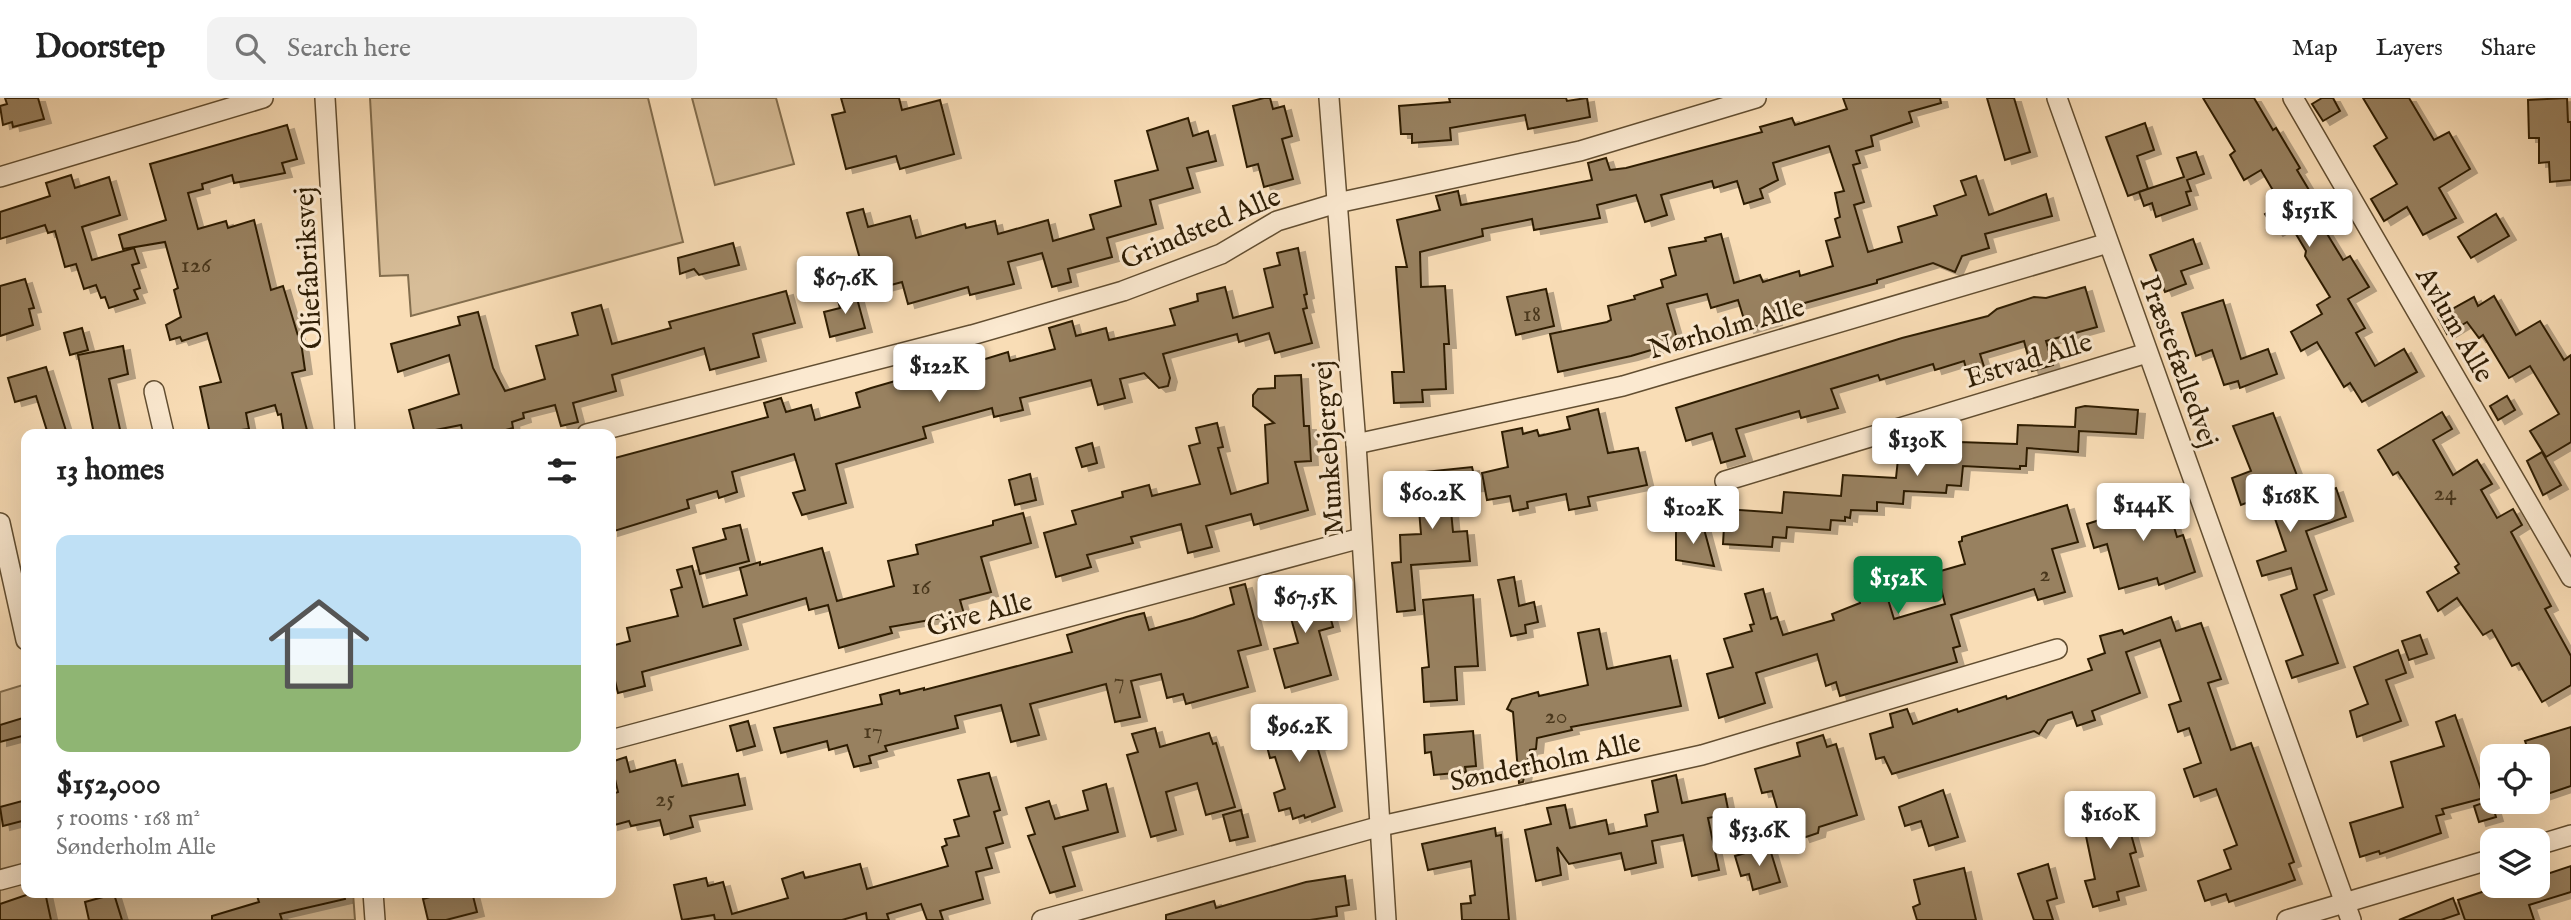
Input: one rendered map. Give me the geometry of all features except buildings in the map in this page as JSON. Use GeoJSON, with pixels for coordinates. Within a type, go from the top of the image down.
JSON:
{"type":"FeatureCollection","features":[{"type":"Feature","properties":{"kind":"street"},"geometry":{"type":"LineString","coordinates":[[0,177],[263,98]]}},
{"type":"Feature","properties":{"kind":"street","name":"Oliefabriksvej"},"geometry":{"type":"LineString","coordinates":[[325,98],[345,429]]}},
{"type":"Feature","properties":{"kind":"street","name":"Munkebjergvej"},"geometry":{"type":"LineString","coordinates":[[1329,98],[1356,444],[1386,920]]}},
{"type":"Feature","properties":{"kind":"street","name":"Grindsted Alle"},"geometry":{"type":"LineString","coordinates":[[606,429],[972,335],[1123,291],[1221,254],[1277,221],[1337,202],[1580,151],[1756,98]]}},
{"type":"Feature","properties":{"kind":"street","name":"Præstefælledvej"},"geometry":{"type":"LineString","coordinates":[[2057,98],[2348,911]]}},
{"type":"Feature","properties":{"kind":"street","name":"Avlum Alle"},"geometry":{"type":"LineString","coordinates":[[2293,98],[2571,577]]}},
{"type":"Feature","properties":{"kind":"street","name":"Nørholm Alle"},"geometry":{"type":"LineString","coordinates":[[1356,444],[1623,386],[2108,243]]}},
{"type":"Feature","properties":{"kind":"street","name":"Estvad Alle"},"geometry":{"type":"LineString","coordinates":[[1725,481],[2147,353]]}},
{"type":"Feature","properties":{"kind":"street"},"geometry":{"type":"LineString","coordinates":[[154,391],[163,429]]}},
{"type":"Feature","properties":{"kind":"street"},"geometry":{"type":"LineString","coordinates":[[0,523],[20,587]]}},
{"type":"Feature","properties":{"kind":"street","name":"Give Alle"},"geometry":{"type":"LineString","coordinates":[[616,739],[1361,538]]}},
{"type":"Feature","properties":{"kind":"street","name":"Sønderholm Alle"},"geometry":{"type":"LineString","coordinates":[[1042,920],[1381,826],[1702,755],[2057,649]]}},
{"type":"Feature","properties":{"kind":"street"},"geometry":{"type":"LineString","coordinates":[[2550,841],[2571,835]]}},
{"type":"Feature","properties":{"kind":"street"},"geometry":{"type":"LineString","coordinates":[[2287,920],[2348,911],[2480,863]]}},
{"type":"Feature","properties":{"kind":"street"},"geometry":{"type":"LineString","coordinates":[[0,880],[21,874]]}},
{"type":"Feature","properties":{"kind":"street"},"geometry":{"type":"LineString","coordinates":[[373,898],[375,920]]}},
{"type":"Feature","properties":{"kind":"shaded area"},"geometry":{"type":"Polygon","coordinates":[[[370,98],[648,98],[683,242],[411,316],[408,275],[380,276],[370,98]]]}},
{"type":"Feature","properties":{"kind":"shaded area"},"geometry":{"type":"Polygon","coordinates":[[[692,98],[776,98],[794,164],[715,185],[692,98]]]}},
{"type":"Feature","properties":{"kind":"shaded area"},"geometry":{"type":"Polygon","coordinates":[[[21,686],[21,898],[353,898],[355,920],[0,920],[0,692],[21,686]]]}}]}
